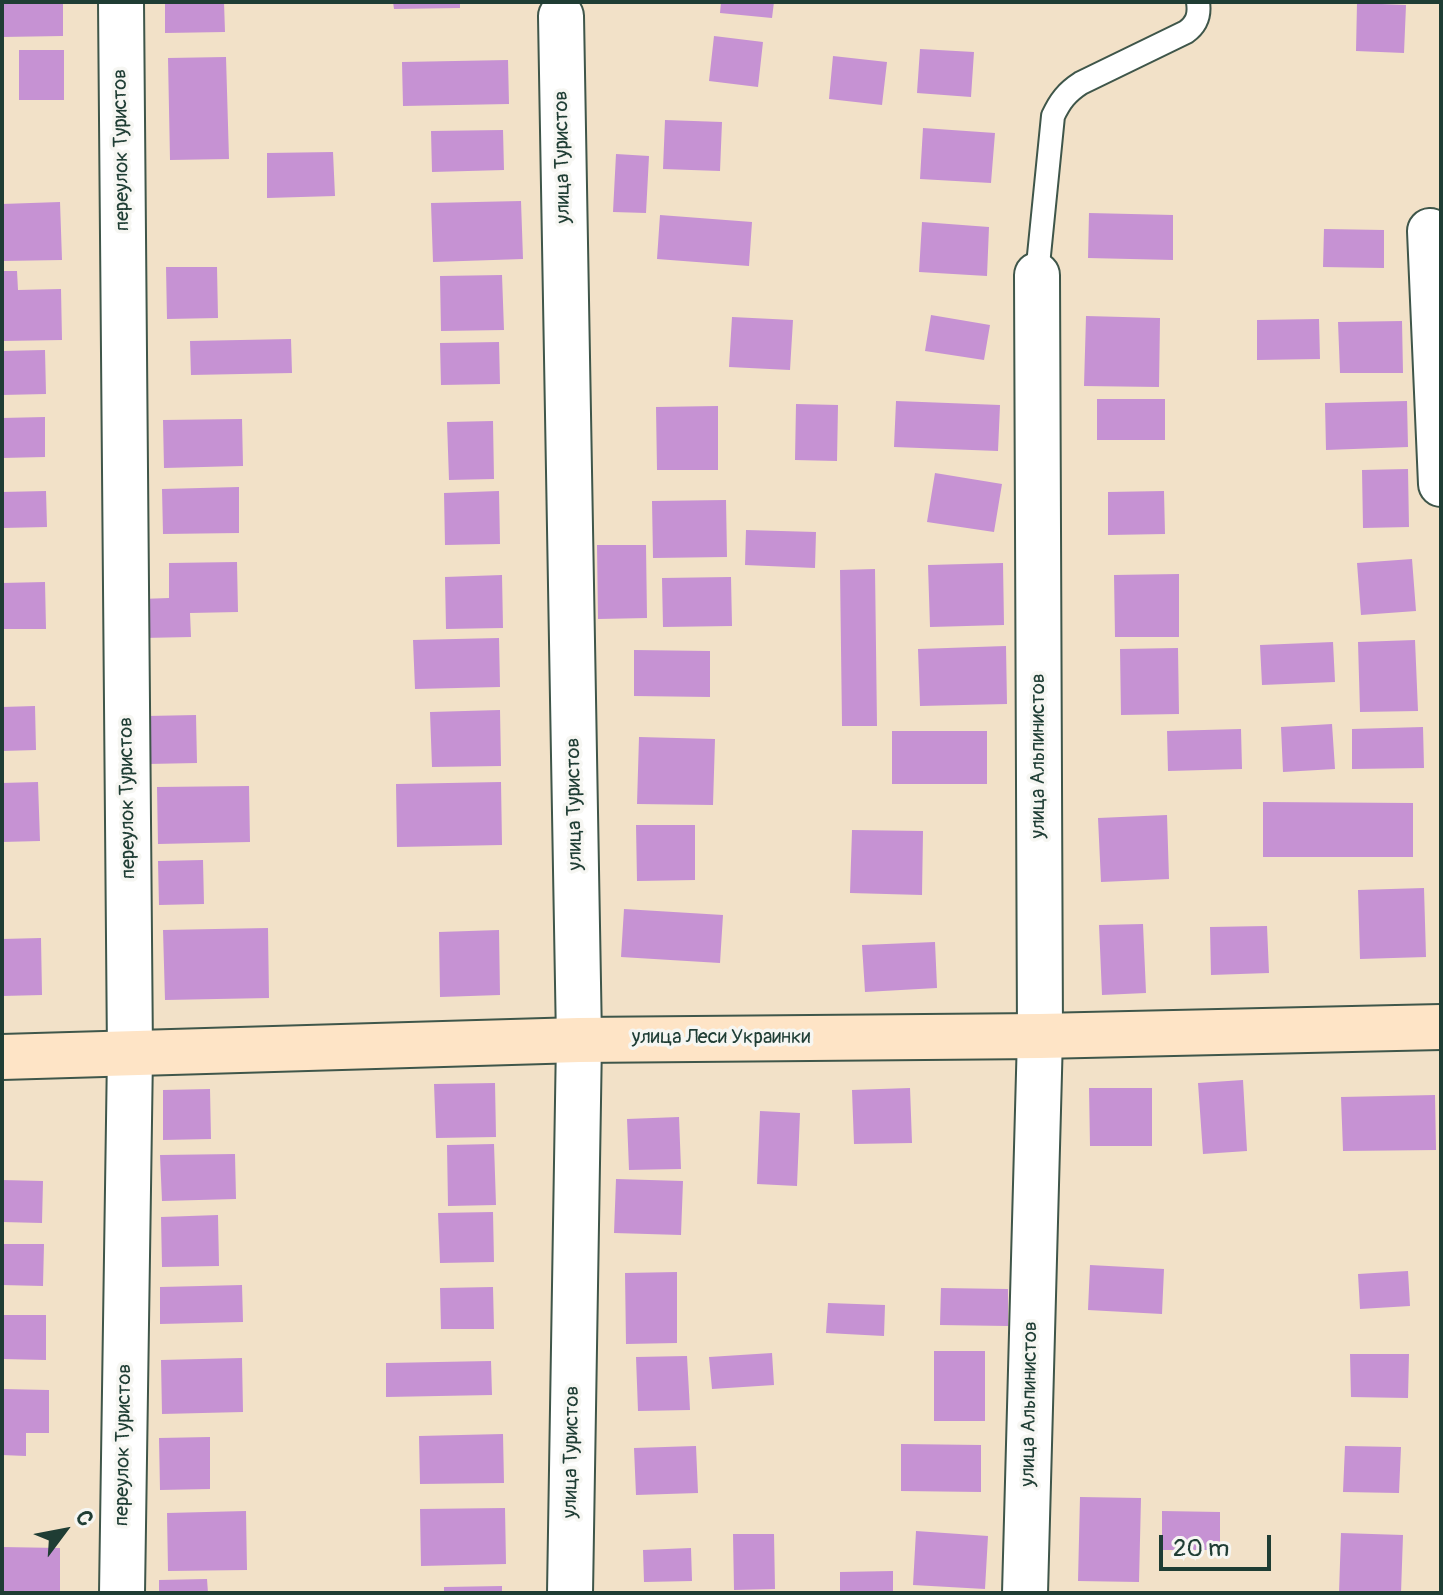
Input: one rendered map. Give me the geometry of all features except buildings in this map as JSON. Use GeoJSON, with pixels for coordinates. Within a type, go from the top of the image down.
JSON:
{"type":"FeatureCollection","features":[{"type":"Feature","properties":{"kind":"main road","name":"улица Леси Украинки"},"geometry":{"type":"LineString","coordinates":[[2,1057],[579,1040],[1040,1036],[1441,1027]]}},
{"type":"Feature","properties":{"kind":"street","name":"переулок Туристов"},"geometry":{"type":"LineString","coordinates":[[121,2],[130,1054],[122,1593]]}},
{"type":"Feature","properties":{"kind":"street","name":"улица Туристов"},"geometry":{"type":"LineString","coordinates":[[561,16],[579,1040],[570,1593]]}},
{"type":"Feature","properties":{"kind":"street"},"geometry":{"type":"LineString","coordinates":[[1430,231],[1441,484]]}},
{"type":"Feature","properties":{"kind":"street","name":"улица Альпинистов"},"geometry":{"type":"LineString","coordinates":[[1025,1593],[1040,1036],[1037,275]]}},
{"type":"Feature","properties":{"kind":"lane","name":"улица Альпинистов"},"geometry":{"type":"LineString","coordinates":[[1037,275],[1053,116],[1059,103],[1081,83],[1193,27],[1199,11],[1198,2]]}}]}
